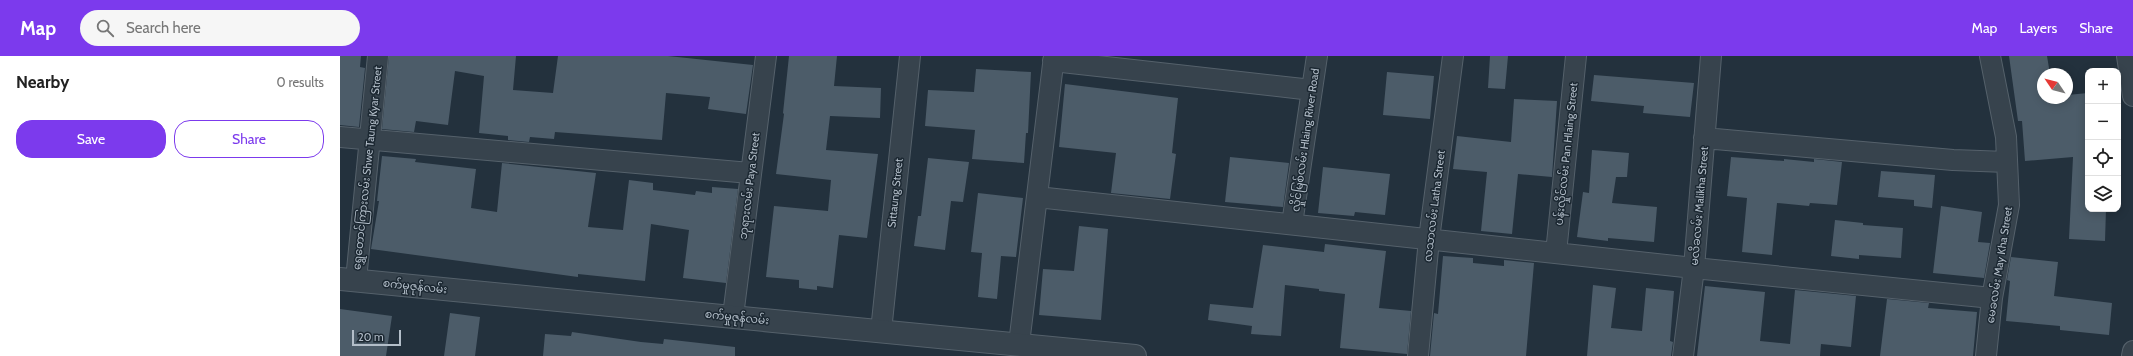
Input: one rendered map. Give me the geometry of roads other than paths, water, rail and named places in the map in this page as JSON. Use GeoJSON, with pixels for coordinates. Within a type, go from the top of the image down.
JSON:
{"type":"FeatureCollection","features":[{"type":"Feature","properties":{"kind":"street","name":"ရွှေတောင်ကြားလမ်း Shwe Taung Kyar Street"},"geometry":{"type":"LineString","coordinates":[[348,279],[370,140],[378,56]]}},
{"type":"Feature","properties":{"kind":"street","name":"ဘုရားလမ်း Paya Street"},"geometry":{"type":"LineString","coordinates":[[732,316],[766,56]]}},
{"type":"Feature","properties":{"kind":"street","name":"Sittaung Street"},"geometry":{"type":"LineString","coordinates":[[881,331],[910,56]]}},
{"type":"Feature","properties":{"kind":"street","name":"လှိုင်မြစ်လမ်း Hlaing River Road"},"geometry":{"type":"LineString","coordinates":[[1292,224],[1317,56]]}},
{"type":"Feature","properties":{"kind":"street","name":"လသာလမ်း Latha Street"},"geometry":{"type":"LineString","coordinates":[[1418,356],[1429,239],[1453,56]]}},
{"type":"Feature","properties":{"kind":"street","name":"ပန်းလှိုင်လမ်း Pan Hlaing Street"},"geometry":{"type":"LineString","coordinates":[[1556,253],[1576,56]]}},
{"type":"Feature","properties":{"kind":"street","name":"မလိခလမ်း Malikha Street"},"geometry":{"type":"LineString","coordinates":[[1683,356],[1694,268],[1711,56]]}},
{"type":"Feature","properties":{"kind":"street","name":"မေခလမ်း May Kha Street"},"geometry":{"type":"LineString","coordinates":[[1986,356],[1992,298],[2009,205],[2006,137],[1990,56]]}},
{"type":"Feature","properties":{"kind":"street"},"geometry":{"type":"LineString","coordinates":[[2127,56],[2133,96]]}},
{"type":"Feature","properties":{"kind":"street"},"geometry":{"type":"LineString","coordinates":[[1018,344],[1054,58],[1312,90]]}},
{"type":"Feature","properties":{"kind":"street"},"geometry":{"type":"LineString","coordinates":[[340,137],[750,174]]}},
{"type":"Feature","properties":{"kind":"street"},"geometry":{"type":"LineString","coordinates":[[1704,138],[1953,160],[2007,162]]}},
{"type":"Feature","properties":{"kind":"street"},"geometry":{"type":"LineString","coordinates":[[1037,197],[1694,268],[1992,298]]}},
{"type":"Feature","properties":{"kind":"street","name":"စက်မှုဇုန်လမ်း"},"geometry":{"type":"LineString","coordinates":[[348,279],[1134,356]]}},
{"type":"Feature","properties":{"kind":"street"},"geometry":{"type":"LineString","coordinates":[[2132,356],[2133,351]]}}]}
